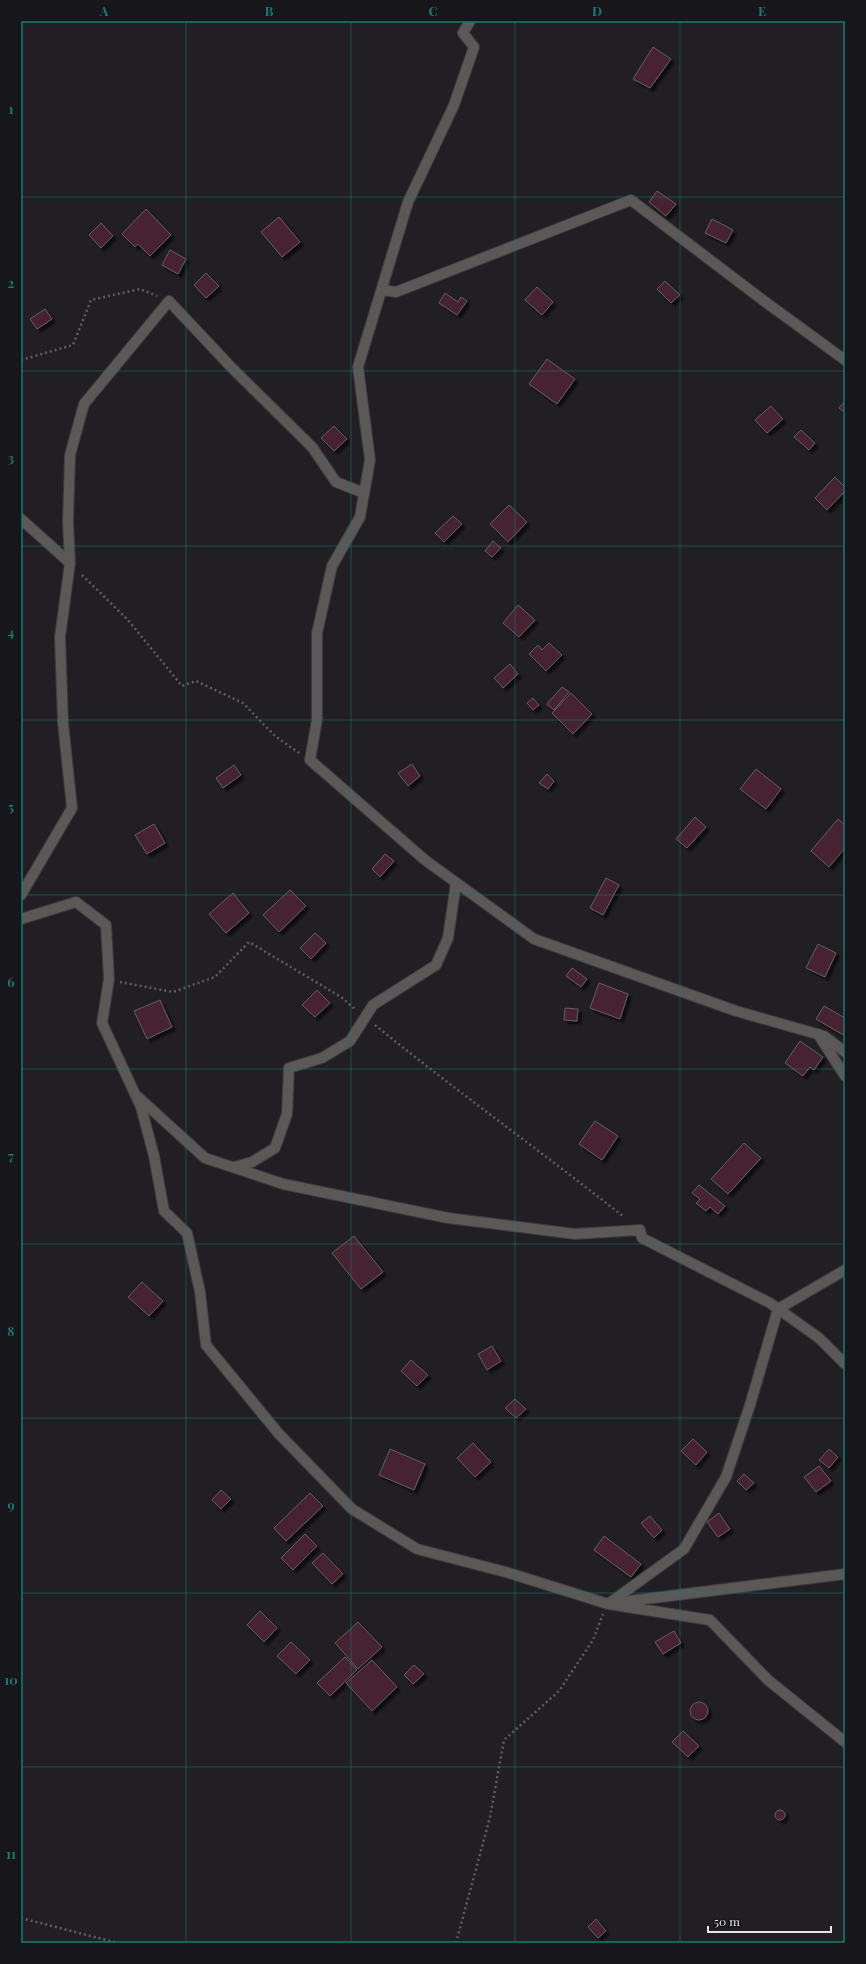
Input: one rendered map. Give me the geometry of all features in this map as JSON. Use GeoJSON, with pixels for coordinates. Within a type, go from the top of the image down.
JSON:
{"type":"FeatureCollection","features":[{"type":"Feature","properties":{"kind":"street"},"geometry":{"type":"LineString","coordinates":[[470,21],[463,33],[474,47],[454,106],[408,202],[358,367],[370,460],[360,517],[332,566],[317,632],[316,720],[310,760],[425,860],[534,939],[736,1011],[824,1036],[845,1052]]}},
{"type":"Feature","properties":{"kind":"street"},"geometry":{"type":"LineString","coordinates":[[382,290],[396,292],[631,200],[764,301],[845,360]]}},
{"type":"Feature","properties":{"kind":"street"},"geometry":{"type":"LineString","coordinates":[[21,896],[72,808],[62,723],[60,637],[70,563],[68,522],[70,454],[84,404],[169,301],[230,366],[312,447],[336,482],[364,493]]}},
{"type":"Feature","properties":{"kind":"street"},"geometry":{"type":"LineString","coordinates":[[21,519],[70,563]]}},
{"type":"Feature","properties":{"kind":"street"},"geometry":{"type":"LineString","coordinates":[[234,1167],[252,1162],[275,1148],[287,1114],[289,1068],[322,1058],[350,1042],[373,1005],[436,965],[448,938],[456,883]]}},
{"type":"Feature","properties":{"kind":"street"},"geometry":{"type":"LineString","coordinates":[[21,919],[76,902],[106,925],[109,979],[102,1023],[141,1107],[154,1156],[164,1211],[187,1233],[200,1292],[206,1345],[279,1434],[352,1509],[417,1549],[509,1573],[608,1604],[710,1620],[768,1680],[845,1742]]}},
{"type":"Feature","properties":{"kind":"street"},"geometry":{"type":"LineString","coordinates":[[818,1034],[845,1076]]}},
{"type":"Feature","properties":{"kind":"street"},"geometry":{"type":"LineString","coordinates":[[135,1094],[205,1158],[283,1184],[448,1218],[575,1234],[640,1230],[642,1238],[778,1309],[819,1338],[845,1364]]}},
{"type":"Feature","properties":{"kind":"street"},"geometry":{"type":"LineString","coordinates":[[608,1604],[684,1549],[726,1477],[750,1405],[778,1309],[845,1270]]}},
{"type":"Feature","properties":{"kind":"street"},"geometry":{"type":"LineString","coordinates":[[608,1604],[845,1574]]}},
{"type":"Feature","properties":{"kind":"path"},"geometry":{"type":"LineString","coordinates":[[21,360],[73,345],[91,300],[140,289],[169,301]]}},
{"type":"Feature","properties":{"kind":"path"},"geometry":{"type":"LineString","coordinates":[[70,563],[128,620],[182,686],[196,681],[243,703],[275,736],[310,760]]}},
{"type":"Feature","properties":{"kind":"path"},"geometry":{"type":"LineString","coordinates":[[109,979],[174,992],[215,977],[249,942],[341,997],[434,1074],[567,1172],[640,1230]]}},
{"type":"Feature","properties":{"kind":"path"},"geometry":{"type":"LineString","coordinates":[[456,1943],[490,1817],[504,1740],[559,1691],[593,1640],[608,1604]]}},
{"type":"Feature","properties":{"kind":"path"},"geometry":{"type":"LineString","coordinates":[[21,1918],[118,1943]]}},
{"type":"Feature","properties":{"kind":"building"},"geometry":{"type":"Polygon","coordinates":[[[653,47],[671,59],[650,88],[633,79],[653,47]]]}},
{"type":"Feature","properties":{"kind":"building"},"geometry":{"type":"Polygon","coordinates":[[[657,191],[676,204],[666,216],[649,202],[657,191]]]}},
{"type":"Feature","properties":{"kind":"building"},"geometry":{"type":"Polygon","coordinates":[[[146,209],[171,235],[150,256],[138,244],[135,247],[122,234],[146,209]]]}},
{"type":"Feature","properties":{"kind":"building"},"geometry":{"type":"Polygon","coordinates":[[[279,217],[300,242],[282,257],[261,232],[279,217]]]}},
{"type":"Feature","properties":{"kind":"building"},"geometry":{"type":"Polygon","coordinates":[[[712,219],[733,230],[726,243],[705,233],[712,219]]]}},
{"type":"Feature","properties":{"kind":"building"},"geometry":{"type":"Polygon","coordinates":[[[101,223],[113,236],[101,248],[89,235],[101,223]]]}},
{"type":"Feature","properties":{"kind":"building"},"geometry":{"type":"Polygon","coordinates":[[[170,250],[186,259],[178,274],[162,265],[170,250]]]}},
{"type":"Feature","properties":{"kind":"building"},"geometry":{"type":"Polygon","coordinates":[[[206,273],[219,286],[206,298],[194,285],[206,273]]]}},
{"type":"Feature","properties":{"kind":"building"},"geometry":{"type":"Polygon","coordinates":[[[665,281],[680,295],[671,303],[657,289],[665,281]]]}},
{"type":"Feature","properties":{"kind":"building"},"geometry":{"type":"Polygon","coordinates":[[[537,287],[553,302],[542,315],[525,300],[537,287]]]}},
{"type":"Feature","properties":{"kind":"building"},"geometry":{"type":"Polygon","coordinates":[[[445,293],[458,302],[461,297],[467,301],[457,315],[439,303],[445,293]]]}},
{"type":"Feature","properties":{"kind":"building"},"geometry":{"type":"Polygon","coordinates":[[[45,309],[52,319],[37,329],[30,319],[45,309]]]}},
{"type":"Feature","properties":{"kind":"building"},"geometry":{"type":"Polygon","coordinates":[[[547,359],[575,379],[557,404],[529,384],[547,359]]]}},
{"type":"Feature","properties":{"kind":"building"},"geometry":{"type":"Polygon","coordinates":[[[845,401],[845,413],[839,408],[845,401]]]}},
{"type":"Feature","properties":{"kind":"building"},"geometry":{"type":"Polygon","coordinates":[[[771,406],[783,419],[767,433],[755,420],[771,406]]]}},
{"type":"Feature","properties":{"kind":"building"},"geometry":{"type":"Polygon","coordinates":[[[334,426],[347,439],[334,451],[321,438],[334,426]]]}},
{"type":"Feature","properties":{"kind":"building"},"geometry":{"type":"Polygon","coordinates":[[[801,430],[815,443],[809,450],[794,437],[801,430]]]}},
{"type":"Feature","properties":{"kind":"building"},"geometry":{"type":"Polygon","coordinates":[[[835,477],[845,487],[845,491],[827,510],[815,498],[835,477]]]}},
{"type":"Feature","properties":{"kind":"building"},"geometry":{"type":"Polygon","coordinates":[[[509,505],[527,522],[508,542],[490,524],[509,505]]]}},
{"type":"Feature","properties":{"kind":"building"},"geometry":{"type":"Polygon","coordinates":[[[453,516],[462,524],[444,542],[435,533],[453,516]]]}},
{"type":"Feature","properties":{"kind":"building"},"geometry":{"type":"Polygon","coordinates":[[[493,541],[501,548],[492,557],[485,551],[493,541]]]}},
{"type":"Feature","properties":{"kind":"building"},"geometry":{"type":"Polygon","coordinates":[[[518,605],[535,620],[519,637],[503,623],[518,605]]]}},
{"type":"Feature","properties":{"kind":"building"},"geometry":{"type":"Polygon","coordinates":[[[549,643],[562,655],[546,671],[529,654],[538,645],[542,650],[549,643]]]}},
{"type":"Feature","properties":{"kind":"building"},"geometry":{"type":"Polygon","coordinates":[[[510,664],[518,674],[503,688],[494,678],[510,664]]]}},
{"type":"Feature","properties":{"kind":"building"},"geometry":{"type":"Polygon","coordinates":[[[562,687],[569,692],[554,710],[547,704],[562,687]]]}},
{"type":"Feature","properties":{"kind":"building"},"geometry":{"type":"Polygon","coordinates":[[[571,693],[592,714],[573,734],[552,713],[571,693]]]}},
{"type":"Feature","properties":{"kind":"building"},"geometry":{"type":"Polygon","coordinates":[[[533,698],[539,705],[533,710],[527,703],[533,698]]]}},
{"type":"Feature","properties":{"kind":"building"},"geometry":{"type":"Polygon","coordinates":[[[412,764],[420,776],[408,786],[398,773],[412,764]]]}},
{"type":"Feature","properties":{"kind":"building"},"geometry":{"type":"Polygon","coordinates":[[[234,765],[241,775],[223,788],[216,778],[234,765]]]}},
{"type":"Feature","properties":{"kind":"building"},"geometry":{"type":"Polygon","coordinates":[[[756,769],[781,789],[766,809],[740,789],[756,769]]]}},
{"type":"Feature","properties":{"kind":"building"},"geometry":{"type":"Polygon","coordinates":[[[547,774],[554,781],[548,789],[539,783],[547,774]]]}},
{"type":"Feature","properties":{"kind":"building"},"geometry":{"type":"Polygon","coordinates":[[[695,817],[706,827],[687,848],[676,839],[695,817]]]}},
{"type":"Feature","properties":{"kind":"building"},"geometry":{"type":"Polygon","coordinates":[[[838,819],[845,825],[845,848],[829,867],[811,851],[838,819]]]}},
{"type":"Feature","properties":{"kind":"building"},"geometry":{"type":"Polygon","coordinates":[[[154,824],[165,843],[147,854],[135,835],[154,824]]]}},
{"type":"Feature","properties":{"kind":"building"},"geometry":{"type":"Polygon","coordinates":[[[385,854],[394,861],[380,877],[372,869],[385,854]]]}},
{"type":"Feature","properties":{"kind":"building"},"geometry":{"type":"Polygon","coordinates":[[[606,878],[619,885],[603,915],[590,908],[606,878]]]}},
{"type":"Feature","properties":{"kind":"building"},"geometry":{"type":"Polygon","coordinates":[[[290,890],[306,906],[279,932],[263,915],[290,890]]]}},
{"type":"Feature","properties":{"kind":"building"},"geometry":{"type":"Polygon","coordinates":[[[233,893],[249,913],[226,933],[209,914],[233,893]]]}},
{"type":"Feature","properties":{"kind":"building"},"geometry":{"type":"Polygon","coordinates":[[[315,933],[326,943],[311,959],[300,948],[315,933]]]}},
{"type":"Feature","properties":{"kind":"building"},"geometry":{"type":"Polygon","coordinates":[[[818,944],[836,953],[825,977],[806,968],[818,944]]]}},
{"type":"Feature","properties":{"kind":"building"},"geometry":{"type":"Polygon","coordinates":[[[572,968],[587,979],[581,987],[566,976],[572,968]]]}},
{"type":"Feature","properties":{"kind":"building"},"geometry":{"type":"Polygon","coordinates":[[[599,983],[628,994],[620,1019],[590,1008],[599,983]]]}},
{"type":"Feature","properties":{"kind":"building"},"geometry":{"type":"Polygon","coordinates":[[[317,990],[330,1003],[315,1017],[302,1005],[317,990]]]}},
{"type":"Feature","properties":{"kind":"building"},"geometry":{"type":"Polygon","coordinates":[[[160,1000],[172,1027],[147,1039],[134,1011],[160,1000]]]}},
{"type":"Feature","properties":{"kind":"building"},"geometry":{"type":"Polygon","coordinates":[[[824,1006],[845,1018],[845,1036],[816,1019],[824,1006]]]}},
{"type":"Feature","properties":{"kind":"building"},"geometry":{"type":"Polygon","coordinates":[[[565,1008],[578,1009],[577,1021],[564,1020],[565,1008]]]}},
{"type":"Feature","properties":{"kind":"building"},"geometry":{"type":"Polygon","coordinates":[[[800,1041],[823,1057],[814,1070],[810,1067],[803,1076],[785,1063],[800,1041]]]}},
{"type":"Feature","properties":{"kind":"building"},"geometry":{"type":"Polygon","coordinates":[[[595,1121],[618,1136],[602,1160],[579,1144],[595,1121]]]}},
{"type":"Feature","properties":{"kind":"building"},"geometry":{"type":"Polygon","coordinates":[[[744,1143],[761,1158],[728,1194],[711,1179],[744,1143]]]}},
{"type":"Feature","properties":{"kind":"building"},"geometry":{"type":"Polygon","coordinates":[[[699,1185],[725,1206],[718,1214],[710,1207],[706,1211],[696,1203],[700,1199],[692,1193],[699,1185]]]}},
{"type":"Feature","properties":{"kind":"building"},"geometry":{"type":"Polygon","coordinates":[[[354,1236],[383,1272],[361,1289],[332,1253],[354,1236]]]}},
{"type":"Feature","properties":{"kind":"building"},"geometry":{"type":"Polygon","coordinates":[[[142,1282],[163,1301],[149,1316],[128,1297],[142,1282]]]}},
{"type":"Feature","properties":{"kind":"building"},"geometry":{"type":"Polygon","coordinates":[[[492,1346],[501,1361],[487,1370],[478,1354],[492,1346]]]}},
{"type":"Feature","properties":{"kind":"building"},"geometry":{"type":"Polygon","coordinates":[[[411,1360],[428,1375],[417,1386],[401,1371],[411,1360]]]}},
{"type":"Feature","properties":{"kind":"building"},"geometry":{"type":"Polygon","coordinates":[[[515,1399],[526,1409],[516,1418],[505,1408],[515,1399]]]}},
{"type":"Feature","properties":{"kind":"building"},"geometry":{"type":"Polygon","coordinates":[[[693,1439],[707,1452],[696,1465],[681,1451],[693,1439]]]}},
{"type":"Feature","properties":{"kind":"building"},"geometry":{"type":"Polygon","coordinates":[[[473,1443],[491,1462],[475,1477],[457,1458],[473,1443]]]}},
{"type":"Feature","properties":{"kind":"building"},"geometry":{"type":"Polygon","coordinates":[[[390,1449],[425,1464],[414,1490],[379,1475],[390,1449]]]}},
{"type":"Feature","properties":{"kind":"building"},"geometry":{"type":"Polygon","coordinates":[[[829,1449],[838,1457],[829,1468],[819,1460],[829,1449]]]}},
{"type":"Feature","properties":{"kind":"building"},"geometry":{"type":"Polygon","coordinates":[[[819,1466],[831,1481],[816,1492],[804,1477],[819,1466]]]}},
{"type":"Feature","properties":{"kind":"building"},"geometry":{"type":"Polygon","coordinates":[[[744,1474],[754,1483],[746,1490],[737,1481],[744,1474]]]}},
{"type":"Feature","properties":{"kind":"building"},"geometry":{"type":"Polygon","coordinates":[[[221,1490],[231,1499],[221,1509],[212,1500],[221,1490]]]}},
{"type":"Feature","properties":{"kind":"building"},"geometry":{"type":"Polygon","coordinates":[[[310,1493],[323,1506],[286,1541],[274,1528],[310,1493]]]}},
{"type":"Feature","properties":{"kind":"building"},"geometry":{"type":"Polygon","coordinates":[[[719,1513],[730,1529],[718,1537],[707,1522],[719,1513]]]}},
{"type":"Feature","properties":{"kind":"building"},"geometry":{"type":"Polygon","coordinates":[[[650,1516],[662,1530],[654,1538],[641,1523],[650,1516]]]}},
{"type":"Feature","properties":{"kind":"building"},"geometry":{"type":"Polygon","coordinates":[[[305,1534],[317,1546],[293,1570],[281,1558],[305,1534]]]}},
{"type":"Feature","properties":{"kind":"building"},"geometry":{"type":"Polygon","coordinates":[[[604,1536],[641,1564],[631,1577],[594,1550],[604,1536]]]}},
{"type":"Feature","properties":{"kind":"building"},"geometry":{"type":"Polygon","coordinates":[[[323,1553],[343,1574],[332,1584],[312,1563],[323,1553]]]}},
{"type":"Feature","properties":{"kind":"building"},"geometry":{"type":"Polygon","coordinates":[[[260,1611],[277,1628],[264,1642],[247,1625],[260,1611]]]}},
{"type":"Feature","properties":{"kind":"building"},"geometry":{"type":"Polygon","coordinates":[[[358,1622],[382,1647],[358,1669],[335,1643],[358,1622]]]}},
{"type":"Feature","properties":{"kind":"building"},"geometry":{"type":"Polygon","coordinates":[[[674,1631],[681,1643],[663,1654],[655,1642],[674,1631]]]}},
{"type":"Feature","properties":{"kind":"building"},"geometry":{"type":"Polygon","coordinates":[[[291,1642],[310,1660],[296,1674],[277,1656],[291,1642]]]}},
{"type":"Feature","properties":{"kind":"building"},"geometry":{"type":"Polygon","coordinates":[[[345,1657],[357,1670],[330,1696],[317,1683],[345,1657]]]}},
{"type":"Feature","properties":{"kind":"building"},"geometry":{"type":"Polygon","coordinates":[[[372,1660],[397,1687],[372,1711],[346,1683],[372,1660]]]}},
{"type":"Feature","properties":{"kind":"building"},"geometry":{"type":"Polygon","coordinates":[[[414,1665],[424,1674],[413,1684],[404,1675],[414,1665]]]}},
{"type":"Feature","properties":{"kind":"building"},"geometry":{"type":"Polygon","coordinates":[[[695,1702],[703,1702],[708,1707],[706,1718],[703,1720],[695,1720],[690,1715],[690,1707],[695,1702]]]}},
{"type":"Feature","properties":{"kind":"building"},"geometry":{"type":"Polygon","coordinates":[[[683,1731],[699,1746],[688,1757],[672,1742],[683,1731]]]}},
{"type":"Feature","properties":{"kind":"building"},"geometry":{"type":"Polygon","coordinates":[[[778,1810],[782,1810],[784,1811],[784,1819],[778,1820],[775,1817],[775,1813],[778,1810]]]}},
{"type":"Feature","properties":{"kind":"building"},"geometry":{"type":"Polygon","coordinates":[[[596,1919],[606,1931],[598,1938],[588,1927],[596,1919]]]}}]}
